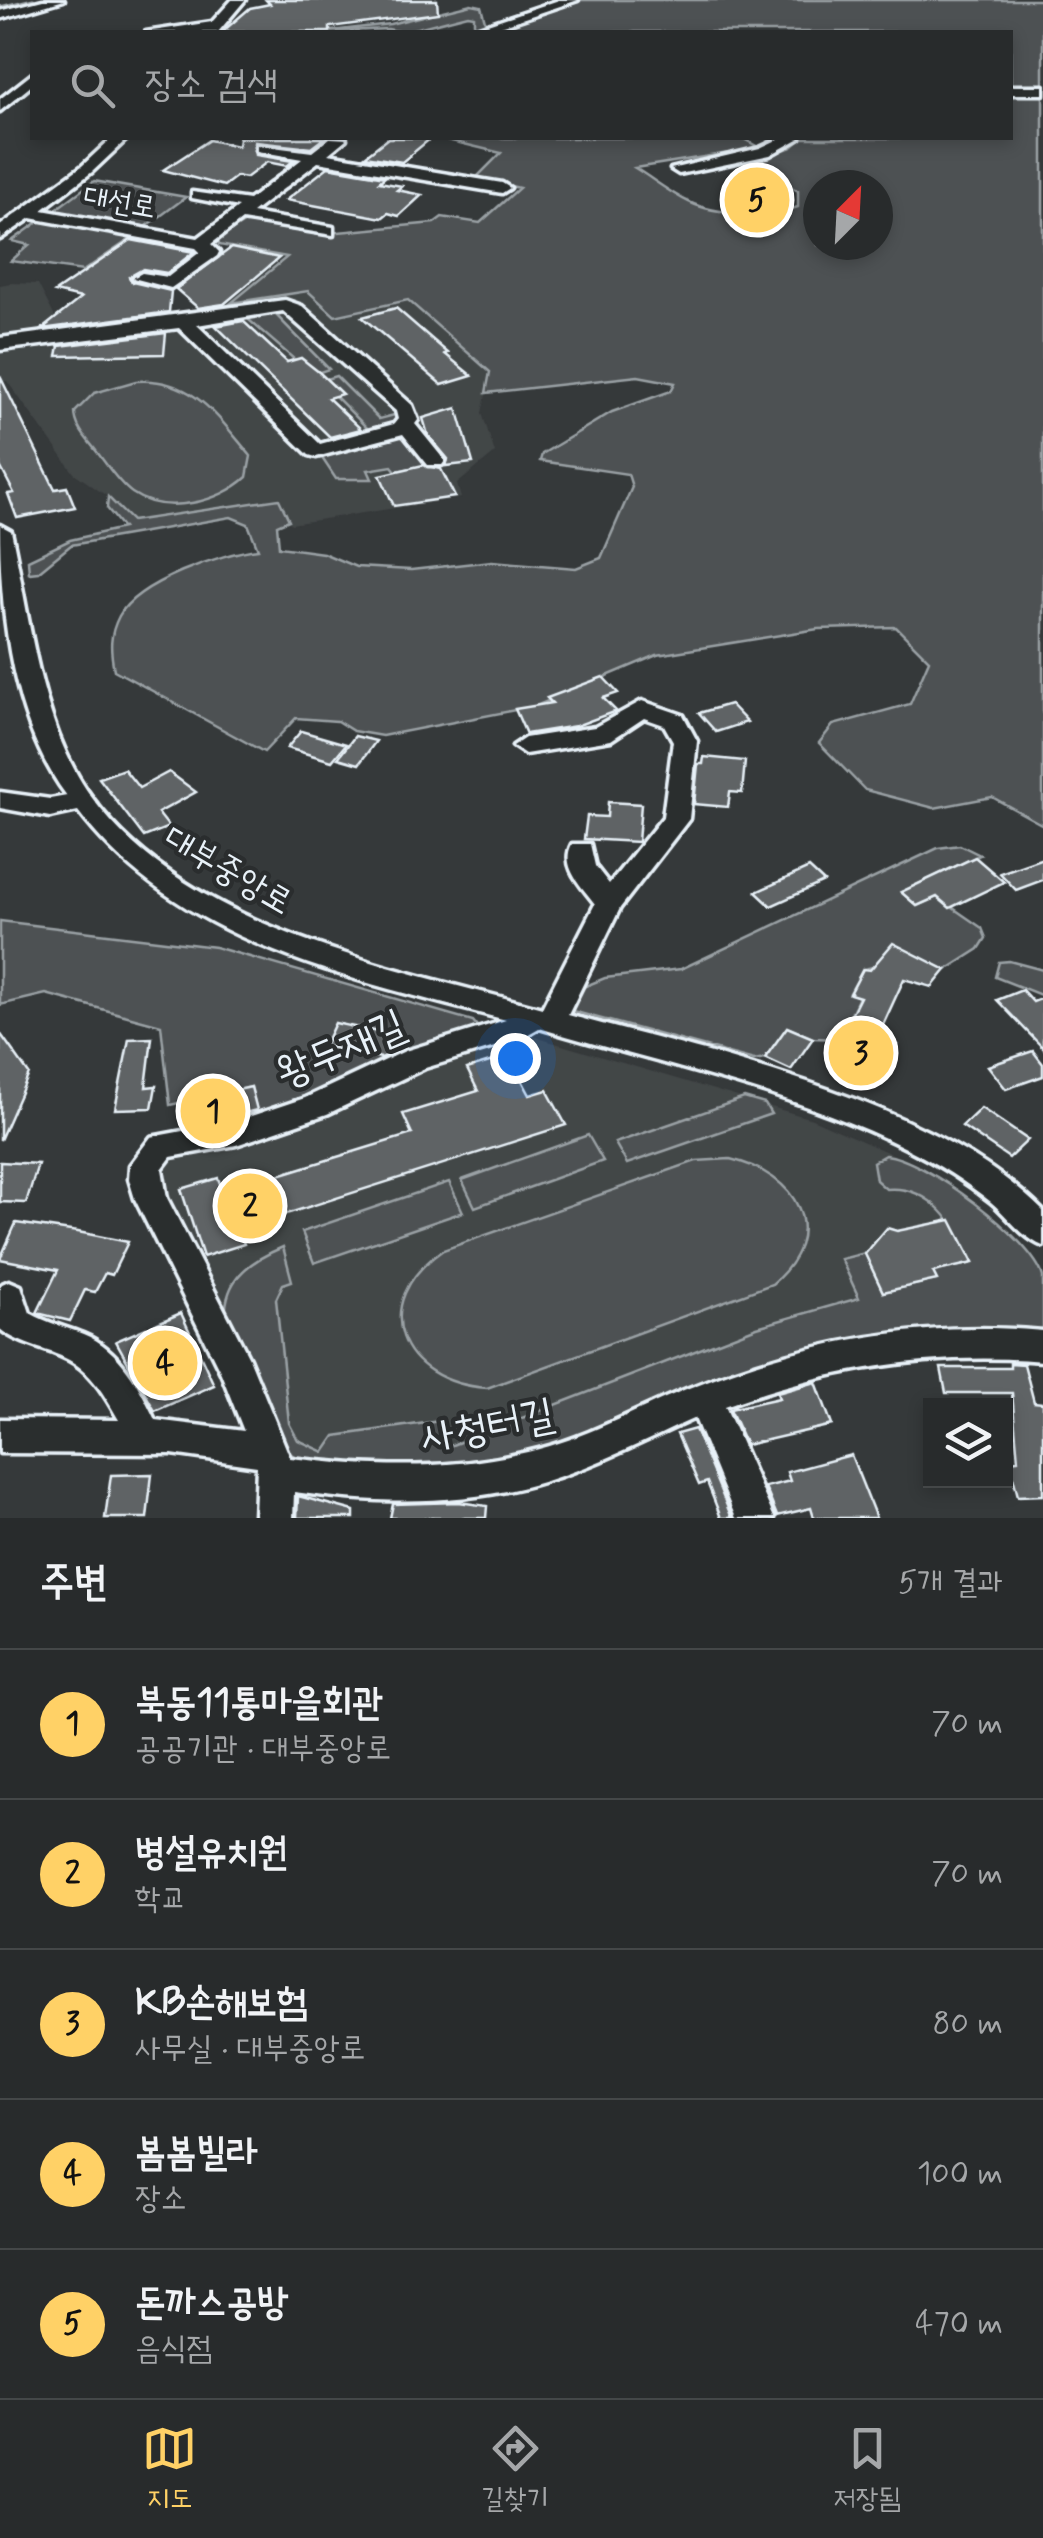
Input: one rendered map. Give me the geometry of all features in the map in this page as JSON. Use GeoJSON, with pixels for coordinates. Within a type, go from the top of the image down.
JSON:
{"type":"FeatureCollection","features":[{"type":"Feature","properties":{"kind":"street"},"geometry":{"type":"LineString","coordinates":[[0,15],[58,0]]}},
{"type":"Feature","properties":{"kind":"street"},"geometry":{"type":"LineString","coordinates":[[214,30],[239,0]]}},
{"type":"Feature","properties":{"kind":"street"},"geometry":{"type":"LineString","coordinates":[[477,30],[572,0]]}},
{"type":"Feature","properties":{"kind":"street"},"geometry":{"type":"LineString","coordinates":[[496,25],[510,30]]}},
{"type":"Feature","properties":{"kind":"street"},"geometry":{"type":"LineString","coordinates":[[0,107],[30,80]]}},
{"type":"Feature","properties":{"kind":"street"},"geometry":{"type":"LineString","coordinates":[[1013,90],[1043,90]]}},
{"type":"Feature","properties":{"kind":"street","name":"대선로"},"geometry":{"type":"LineString","coordinates":[[0,234],[87,169],[118,140]]}},
{"type":"Feature","properties":{"kind":"street","name":"대선로"},"geometry":{"type":"LineString","coordinates":[[201,244],[337,140]]}},
{"type":"Feature","properties":{"kind":"street"},"geometry":{"type":"LineString","coordinates":[[679,169],[765,152],[788,140]]}},
{"type":"Feature","properties":{"kind":"street"},"geometry":{"type":"LineString","coordinates":[[262,148],[502,188]]}},
{"type":"Feature","properties":{"kind":"street"},"geometry":{"type":"LineString","coordinates":[[428,176],[448,158]]}},
{"type":"Feature","properties":{"kind":"street"},"geometry":{"type":"LineString","coordinates":[[465,182],[486,163]]}},
{"type":"Feature","properties":{"kind":"street","name":"대선로"},"geometry":{"type":"LineString","coordinates":[[198,195],[326,231]]}},
{"type":"Feature","properties":{"kind":"street","name":"대선로"},"geometry":{"type":"LineString","coordinates":[[29,213],[201,244],[212,252],[171,284],[142,278]]}},
{"type":"Feature","properties":{"kind":"street"},"geometry":{"type":"LineString","coordinates":[[0,344],[183,322],[270,306],[290,307],[405,409],[406,425]]}},
{"type":"Feature","properties":{"kind":"street"},"geometry":{"type":"LineString","coordinates":[[183,322],[316,451],[406,425]]}},
{"type":"Feature","properties":{"kind":"street"},"geometry":{"type":"LineString","coordinates":[[406,425],[435,461]]}},
{"type":"Feature","properties":{"kind":"street","name":"대부중앙로"},"geometry":{"type":"LineString","coordinates":[[2,548],[48,742],[83,801],[132,856],[178,890],[266,938],[368,972],[715,1068],[870,1118],[952,1158],[987,1180],[1043,1232]]}},
{"type":"Feature","properties":{"kind":"street"},"geometry":{"type":"LineString","coordinates":[[526,746],[602,734],[647,703],[674,720],[685,741],[679,809],[669,830],[609,903],[542,1019]]}},
{"type":"Feature","properties":{"kind":"street"},"geometry":{"type":"LineString","coordinates":[[0,800],[50,808],[83,801]]}},
{"type":"Feature","properties":{"kind":"street"},"geometry":{"type":"LineString","coordinates":[[581,850],[582,868],[609,903]]}},
{"type":"Feature","properties":{"kind":"street","name":"왕두재길"},"geometry":{"type":"LineString","coordinates":[[274,1518],[274,1462],[236,1368],[151,1198],[145,1179],[152,1153],[162,1146],[236,1133],[316,1106],[416,1059],[542,1019]]}},
{"type":"Feature","properties":{"kind":"street"},"geometry":{"type":"LineString","coordinates":[[9,1296],[11,1318],[20,1327],[84,1350],[128,1397],[144,1436]]}},
{"type":"Feature","properties":{"kind":"street","name":"사청터길"},"geometry":{"type":"LineString","coordinates":[[0,1436],[144,1436],[398,1485],[495,1476],[588,1449],[704,1398],[775,1374],[889,1346],[991,1339],[1043,1346]]}},
{"type":"Feature","properties":{"kind":"street"},"geometry":{"type":"LineString","coordinates":[[704,1398],[755,1518]]}},
{"type":"Feature","properties":{"kind":"shaded area"},"geometry":{"type":"Polygon","coordinates":[[[576,0],[1043,0],[1043,88],[1013,87],[1013,30],[519,30],[507,25],[576,0]]]}},
{"type":"Feature","properties":{"kind":"shaded area"},"geometry":{"type":"Polygon","coordinates":[[[471,4],[481,6],[486,25],[474,26],[474,16],[468,15],[410,30],[340,30],[390,24],[471,4]]]}},
{"type":"Feature","properties":{"kind":"shaded area"},"geometry":{"type":"Polygon","coordinates":[[[1013,91],[1043,91],[1043,825],[992,797],[934,808],[865,790],[819,743],[833,725],[910,704],[929,660],[896,627],[818,629],[657,655],[536,706],[382,736],[353,731],[337,721],[296,718],[264,752],[114,670],[111,649],[119,616],[143,592],[203,563],[258,549],[248,524],[231,517],[71,545],[38,572],[29,573],[28,560],[70,540],[123,528],[107,508],[108,497],[132,521],[279,499],[289,520],[277,525],[279,547],[323,553],[356,567],[411,570],[492,561],[576,568],[601,558],[632,487],[628,474],[540,461],[542,454],[612,412],[671,391],[675,383],[638,376],[486,393],[490,372],[408,300],[335,316],[308,291],[231,303],[287,257],[219,245],[218,239],[247,221],[317,234],[434,223],[442,217],[480,223],[519,188],[476,178],[501,153],[447,140],[746,140],[760,148],[635,168],[700,206],[759,213],[798,207],[798,191],[750,162],[792,147],[801,140],[1013,140],[1013,91]]]}},
{"type":"Feature","properties":{"kind":"shaded area"},"geometry":{"type":"Polygon","coordinates":[[[94,181],[186,197],[143,229],[52,212],[94,181]]]}},
{"type":"Feature","properties":{"kind":"shaded area"},"geometry":{"type":"Polygon","coordinates":[[[41,220],[132,238],[83,271],[11,261],[29,245],[12,241],[41,220]]]}},
{"type":"Feature","properties":{"kind":"shaded area"},"geometry":{"type":"Polygon","coordinates":[[[38,284],[61,329],[309,291],[335,316],[408,300],[491,373],[482,413],[495,453],[457,484],[461,498],[291,524],[278,499],[131,521],[108,497],[74,473],[7,381],[0,382],[0,285],[38,284]]]}},
{"type":"Feature","properties":{"kind":"shaded area"},"geometry":{"type":"Polygon","coordinates":[[[287,313],[277,316],[329,369],[317,373],[295,360],[242,314],[287,313]]]}},
{"type":"Feature","properties":{"kind":"shaded area"},"geometry":{"type":"Polygon","coordinates":[[[336,376],[379,419],[402,413],[400,423],[371,432],[335,396],[341,394],[333,385],[325,387],[319,381],[336,376]]]}},
{"type":"Feature","properties":{"kind":"shaded area"},"geometry":{"type":"Polygon","coordinates":[[[136,381],[173,385],[202,402],[251,456],[247,477],[207,499],[176,505],[145,500],[127,489],[83,433],[75,412],[94,393],[136,381]]]}},
{"type":"Feature","properties":{"kind":"shaded area"},"geometry":{"type":"Polygon","coordinates":[[[402,433],[433,473],[420,478],[411,468],[396,471],[392,466],[368,470],[372,479],[336,479],[320,455],[402,433]]]}},
{"type":"Feature","properties":{"kind":"shaded area"},"geometry":{"type":"Polygon","coordinates":[[[960,845],[980,855],[901,892],[917,906],[937,897],[982,928],[986,938],[979,949],[946,970],[893,944],[873,967],[863,969],[850,993],[859,997],[839,1039],[813,1038],[787,1027],[765,1058],[754,1060],[572,1011],[566,1004],[571,992],[605,978],[681,969],[938,848],[960,845]]]}},
{"type":"Feature","properties":{"kind":"shaded area"},"geometry":{"type":"Polygon","coordinates":[[[0,921],[215,947],[473,1021],[480,1030],[321,1095],[257,1112],[251,1087],[170,1105],[161,1025],[46,994],[0,1005],[0,921]]]}},
{"type":"Feature","properties":{"kind":"shaded area"},"geometry":{"type":"Polygon","coordinates":[[[999,962],[1043,970],[1043,996],[995,977],[999,962]]]}},
{"type":"Feature","properties":{"kind":"shaded area"},"geometry":{"type":"Polygon","coordinates":[[[521,1033],[812,1119],[921,1167],[997,1221],[1043,1275],[995,1331],[556,1446],[302,1461],[166,1208],[159,1168],[164,1158],[420,1063],[521,1033]]]}},
{"type":"Feature","properties":{"kind":"shaded area"},"geometry":{"type":"Polygon","coordinates":[[[744,1098],[765,1104],[771,1114],[627,1164],[615,1143],[744,1098]]]}},
{"type":"Feature","properties":{"kind":"shaded area"},"geometry":{"type":"Polygon","coordinates":[[[588,1135],[603,1161],[475,1207],[462,1180],[588,1135]]]}},
{"type":"Feature","properties":{"kind":"shaded area"},"geometry":{"type":"Polygon","coordinates":[[[885,1155],[925,1170],[949,1185],[1020,1242],[1043,1277],[1043,1332],[995,1331],[504,1457],[439,1468],[379,1472],[327,1467],[286,1451],[226,1323],[233,1284],[258,1259],[283,1247],[292,1281],[283,1284],[276,1299],[289,1423],[298,1440],[324,1452],[335,1436],[440,1421],[447,1447],[757,1327],[859,1298],[841,1259],[865,1253],[883,1292],[936,1280],[933,1272],[973,1263],[940,1210],[917,1194],[886,1189],[876,1180],[873,1162],[885,1155]]]}},
{"type":"Feature","properties":{"kind":"shaded area"},"geometry":{"type":"Polygon","coordinates":[[[730,1159],[773,1178],[799,1208],[803,1226],[800,1245],[790,1265],[772,1284],[487,1388],[457,1383],[432,1371],[414,1356],[403,1337],[400,1315],[405,1293],[419,1271],[443,1250],[696,1161],[730,1159]]]}},
{"type":"Feature","properties":{"kind":"shaded area"},"geometry":{"type":"Polygon","coordinates":[[[449,1182],[463,1212],[314,1263],[302,1232],[449,1182]]]}},
{"type":"Feature","properties":{"kind":"building"},"geometry":{"type":"Polygon","coordinates":[[[266,0],[437,0],[438,13],[330,30],[224,30],[250,8],[270,4],[266,0]]]}},
{"type":"Feature","properties":{"kind":"building"},"geometry":{"type":"Polygon","coordinates":[[[209,140],[238,146],[239,140],[321,140],[311,148],[255,142],[256,155],[293,161],[287,166],[267,162],[246,178],[237,176],[224,186],[163,170],[209,140]]]}},
{"type":"Feature","properties":{"kind":"building"},"geometry":{"type":"Polygon","coordinates":[[[385,140],[429,140],[402,162],[365,156],[385,140]]]}},
{"type":"Feature","properties":{"kind":"building"},"geometry":{"type":"Polygon","coordinates":[[[328,167],[385,177],[379,182],[422,195],[399,216],[388,213],[382,218],[286,200],[328,167]]]}},
{"type":"Feature","properties":{"kind":"building"},"geometry":{"type":"Polygon","coordinates":[[[131,240],[194,252],[167,273],[143,269],[129,277],[132,282],[171,291],[169,312],[42,329],[81,298],[55,292],[131,240]]]}},
{"type":"Feature","properties":{"kind":"building"},"geometry":{"type":"Polygon","coordinates":[[[231,248],[279,258],[224,304],[198,308],[176,289],[231,248]]]}},
{"type":"Feature","properties":{"kind":"building"},"geometry":{"type":"Polygon","coordinates":[[[396,308],[472,376],[442,385],[362,317],[396,308]]]}},
{"type":"Feature","properties":{"kind":"building"},"geometry":{"type":"Polygon","coordinates":[[[243,321],[287,362],[301,358],[320,373],[342,394],[328,398],[361,429],[330,437],[216,326],[243,321]]]}},
{"type":"Feature","properties":{"kind":"building"},"geometry":{"type":"Polygon","coordinates":[[[166,333],[164,354],[57,356],[59,346],[166,333]]]}},
{"type":"Feature","properties":{"kind":"building"},"geometry":{"type":"Polygon","coordinates":[[[0,376],[55,489],[67,487],[75,507],[17,518],[8,494],[14,493],[0,466],[0,376]]]}},
{"type":"Feature","properties":{"kind":"building"},"geometry":{"type":"Polygon","coordinates":[[[457,408],[473,463],[446,466],[448,459],[428,435],[423,418],[457,408]]]}},
{"type":"Feature","properties":{"kind":"building"},"geometry":{"type":"Polygon","coordinates":[[[423,465],[441,469],[455,497],[394,506],[380,475],[423,465]]]}},
{"type":"Feature","properties":{"kind":"building"},"geometry":{"type":"Polygon","coordinates":[[[603,677],[618,693],[603,698],[616,711],[576,726],[526,734],[515,709],[552,703],[547,698],[603,677]]]}},
{"type":"Feature","properties":{"kind":"building"},"geometry":{"type":"Polygon","coordinates":[[[730,704],[747,722],[716,732],[699,713],[730,704]]]}},
{"type":"Feature","properties":{"kind":"building"},"geometry":{"type":"Polygon","coordinates":[[[301,731],[346,744],[332,761],[287,748],[301,731]]]}},
{"type":"Feature","properties":{"kind":"building"},"geometry":{"type":"Polygon","coordinates":[[[355,736],[376,741],[359,764],[338,758],[355,736]]]}},
{"type":"Feature","properties":{"kind":"building"},"geometry":{"type":"Polygon","coordinates":[[[704,757],[745,761],[742,793],[730,792],[728,807],[694,804],[698,764],[703,764],[704,757]]]}},
{"type":"Feature","properties":{"kind":"building"},"geometry":{"type":"Polygon","coordinates":[[[124,769],[139,788],[169,772],[196,792],[158,813],[169,827],[144,837],[99,778],[124,769]]]}},
{"type":"Feature","properties":{"kind":"building"},"geometry":{"type":"Polygon","coordinates":[[[608,802],[641,804],[638,842],[584,839],[587,816],[607,817],[608,802]]]}},
{"type":"Feature","properties":{"kind":"building"},"geometry":{"type":"Polygon","coordinates":[[[975,857],[1004,882],[950,908],[937,897],[917,906],[901,892],[975,857]]]}},
{"type":"Feature","properties":{"kind":"building"},"geometry":{"type":"Polygon","coordinates":[[[1043,858],[1043,880],[1016,890],[1000,873],[1043,858]]]}},
{"type":"Feature","properties":{"kind":"building"},"geometry":{"type":"Polygon","coordinates":[[[809,868],[824,882],[771,906],[756,892],[809,868]]]}},
{"type":"Feature","properties":{"kind":"building"},"geometry":{"type":"Polygon","coordinates":[[[893,943],[946,970],[932,987],[904,979],[877,1038],[897,1045],[884,1070],[872,1065],[869,1072],[830,1057],[860,997],[850,994],[863,969],[870,970],[893,943]]]}},
{"type":"Feature","properties":{"kind":"building"},"geometry":{"type":"Polygon","coordinates":[[[1022,990],[1033,1002],[1043,998],[1043,1048],[997,1000],[1022,990]]]}},
{"type":"Feature","properties":{"kind":"building"},"geometry":{"type":"Polygon","coordinates":[[[335,1023],[397,1036],[389,1055],[381,1058],[324,1046],[335,1023]]]}},
{"type":"Feature","properties":{"kind":"building"},"geometry":{"type":"Polygon","coordinates":[[[787,1027],[813,1038],[791,1070],[765,1058],[787,1027]]]}},
{"type":"Feature","properties":{"kind":"building"},"geometry":{"type":"Polygon","coordinates":[[[0,1033],[29,1074],[0,1140],[0,1033]]]}},
{"type":"Feature","properties":{"kind":"building"},"geometry":{"type":"Polygon","coordinates":[[[152,1038],[146,1087],[156,1086],[152,1108],[115,1109],[129,1039],[152,1038]]]}},
{"type":"Feature","properties":{"kind":"building"},"geometry":{"type":"Polygon","coordinates":[[[1033,1051],[1043,1064],[1043,1076],[1006,1089],[988,1066],[1033,1051]]]}},
{"type":"Feature","properties":{"kind":"building"},"geometry":{"type":"Polygon","coordinates":[[[509,1056],[530,1095],[547,1090],[566,1125],[239,1229],[244,1244],[203,1257],[181,1189],[218,1178],[223,1192],[412,1134],[403,1114],[478,1091],[467,1069],[509,1056]]]}},
{"type":"Feature","properties":{"kind":"building"},"geometry":{"type":"Polygon","coordinates":[[[251,1087],[257,1110],[185,1127],[180,1103],[251,1087]]]}},
{"type":"Feature","properties":{"kind":"building"},"geometry":{"type":"Polygon","coordinates":[[[981,1108],[1028,1140],[1009,1158],[962,1126],[981,1108]]]}},
{"type":"Feature","properties":{"kind":"building"},"geometry":{"type":"Polygon","coordinates":[[[0,1162],[38,1164],[26,1203],[0,1202],[0,1162]]]}},
{"type":"Feature","properties":{"kind":"building"},"geometry":{"type":"Polygon","coordinates":[[[951,1220],[973,1263],[933,1272],[937,1280],[883,1292],[865,1254],[887,1228],[897,1231],[951,1220]]]}},
{"type":"Feature","properties":{"kind":"building"},"geometry":{"type":"Polygon","coordinates":[[[16,1223],[128,1242],[112,1275],[105,1273],[95,1292],[85,1290],[70,1321],[37,1313],[58,1270],[0,1259],[16,1223]]]}},
{"type":"Feature","properties":{"kind":"building"},"geometry":{"type":"Polygon","coordinates":[[[181,1313],[214,1385],[155,1411],[116,1341],[181,1313]]]}},
{"type":"Feature","properties":{"kind":"building"},"geometry":{"type":"Polygon","coordinates":[[[1010,1363],[1024,1364],[1034,1402],[1043,1403],[1043,1495],[1018,1496],[1013,1477],[1013,1461],[1018,1460],[1012,1393],[946,1393],[941,1368],[1010,1368],[1010,1363]]]}},
{"type":"Feature","properties":{"kind":"building"},"geometry":{"type":"Polygon","coordinates":[[[816,1382],[832,1425],[746,1445],[730,1409],[779,1398],[777,1393],[816,1382]]]}},
{"type":"Feature","properties":{"kind":"building"},"geometry":{"type":"Polygon","coordinates":[[[695,1429],[732,1518],[721,1518],[707,1482],[699,1485],[677,1434],[695,1429]]]}},
{"type":"Feature","properties":{"kind":"building"},"geometry":{"type":"Polygon","coordinates":[[[851,1455],[876,1518],[814,1518],[811,1508],[777,1516],[765,1487],[790,1481],[787,1472],[851,1455]]]}},
{"type":"Feature","properties":{"kind":"building"},"geometry":{"type":"Polygon","coordinates":[[[152,1474],[147,1518],[105,1518],[111,1475],[152,1474]]]}},
{"type":"Feature","properties":{"kind":"building"},"geometry":{"type":"Polygon","coordinates":[[[298,1496],[354,1511],[354,1518],[297,1518],[298,1496]]]}},
{"type":"Feature","properties":{"kind":"building"},"geometry":{"type":"Polygon","coordinates":[[[459,1502],[487,1506],[486,1518],[390,1518],[393,1504],[459,1502]]]}},
{"type":"Feature","properties":{"kind":"waterway"},"geometry":{"type":"LineString","coordinates":[[0,8],[33,0]]}},
{"type":"Feature","properties":{"kind":"place","name":"돈까스공방"},"geometry":{"type":"Point","coordinates":[757,200]}},
{"type":"Feature","properties":{"kind":"place","name":"KB손해보험"},"geometry":{"type":"Point","coordinates":[861,1053]}},
{"type":"Feature","properties":{"kind":"place","name":"북동11통마을회관"},"geometry":{"type":"Point","coordinates":[213,1111]}},
{"type":"Feature","properties":{"kind":"place","name":"병설유치원"},"geometry":{"type":"Point","coordinates":[250,1206]}},
{"type":"Feature","properties":{"kind":"place","name":"봄봄빌라"},"geometry":{"type":"Point","coordinates":[165,1363]}}]}
